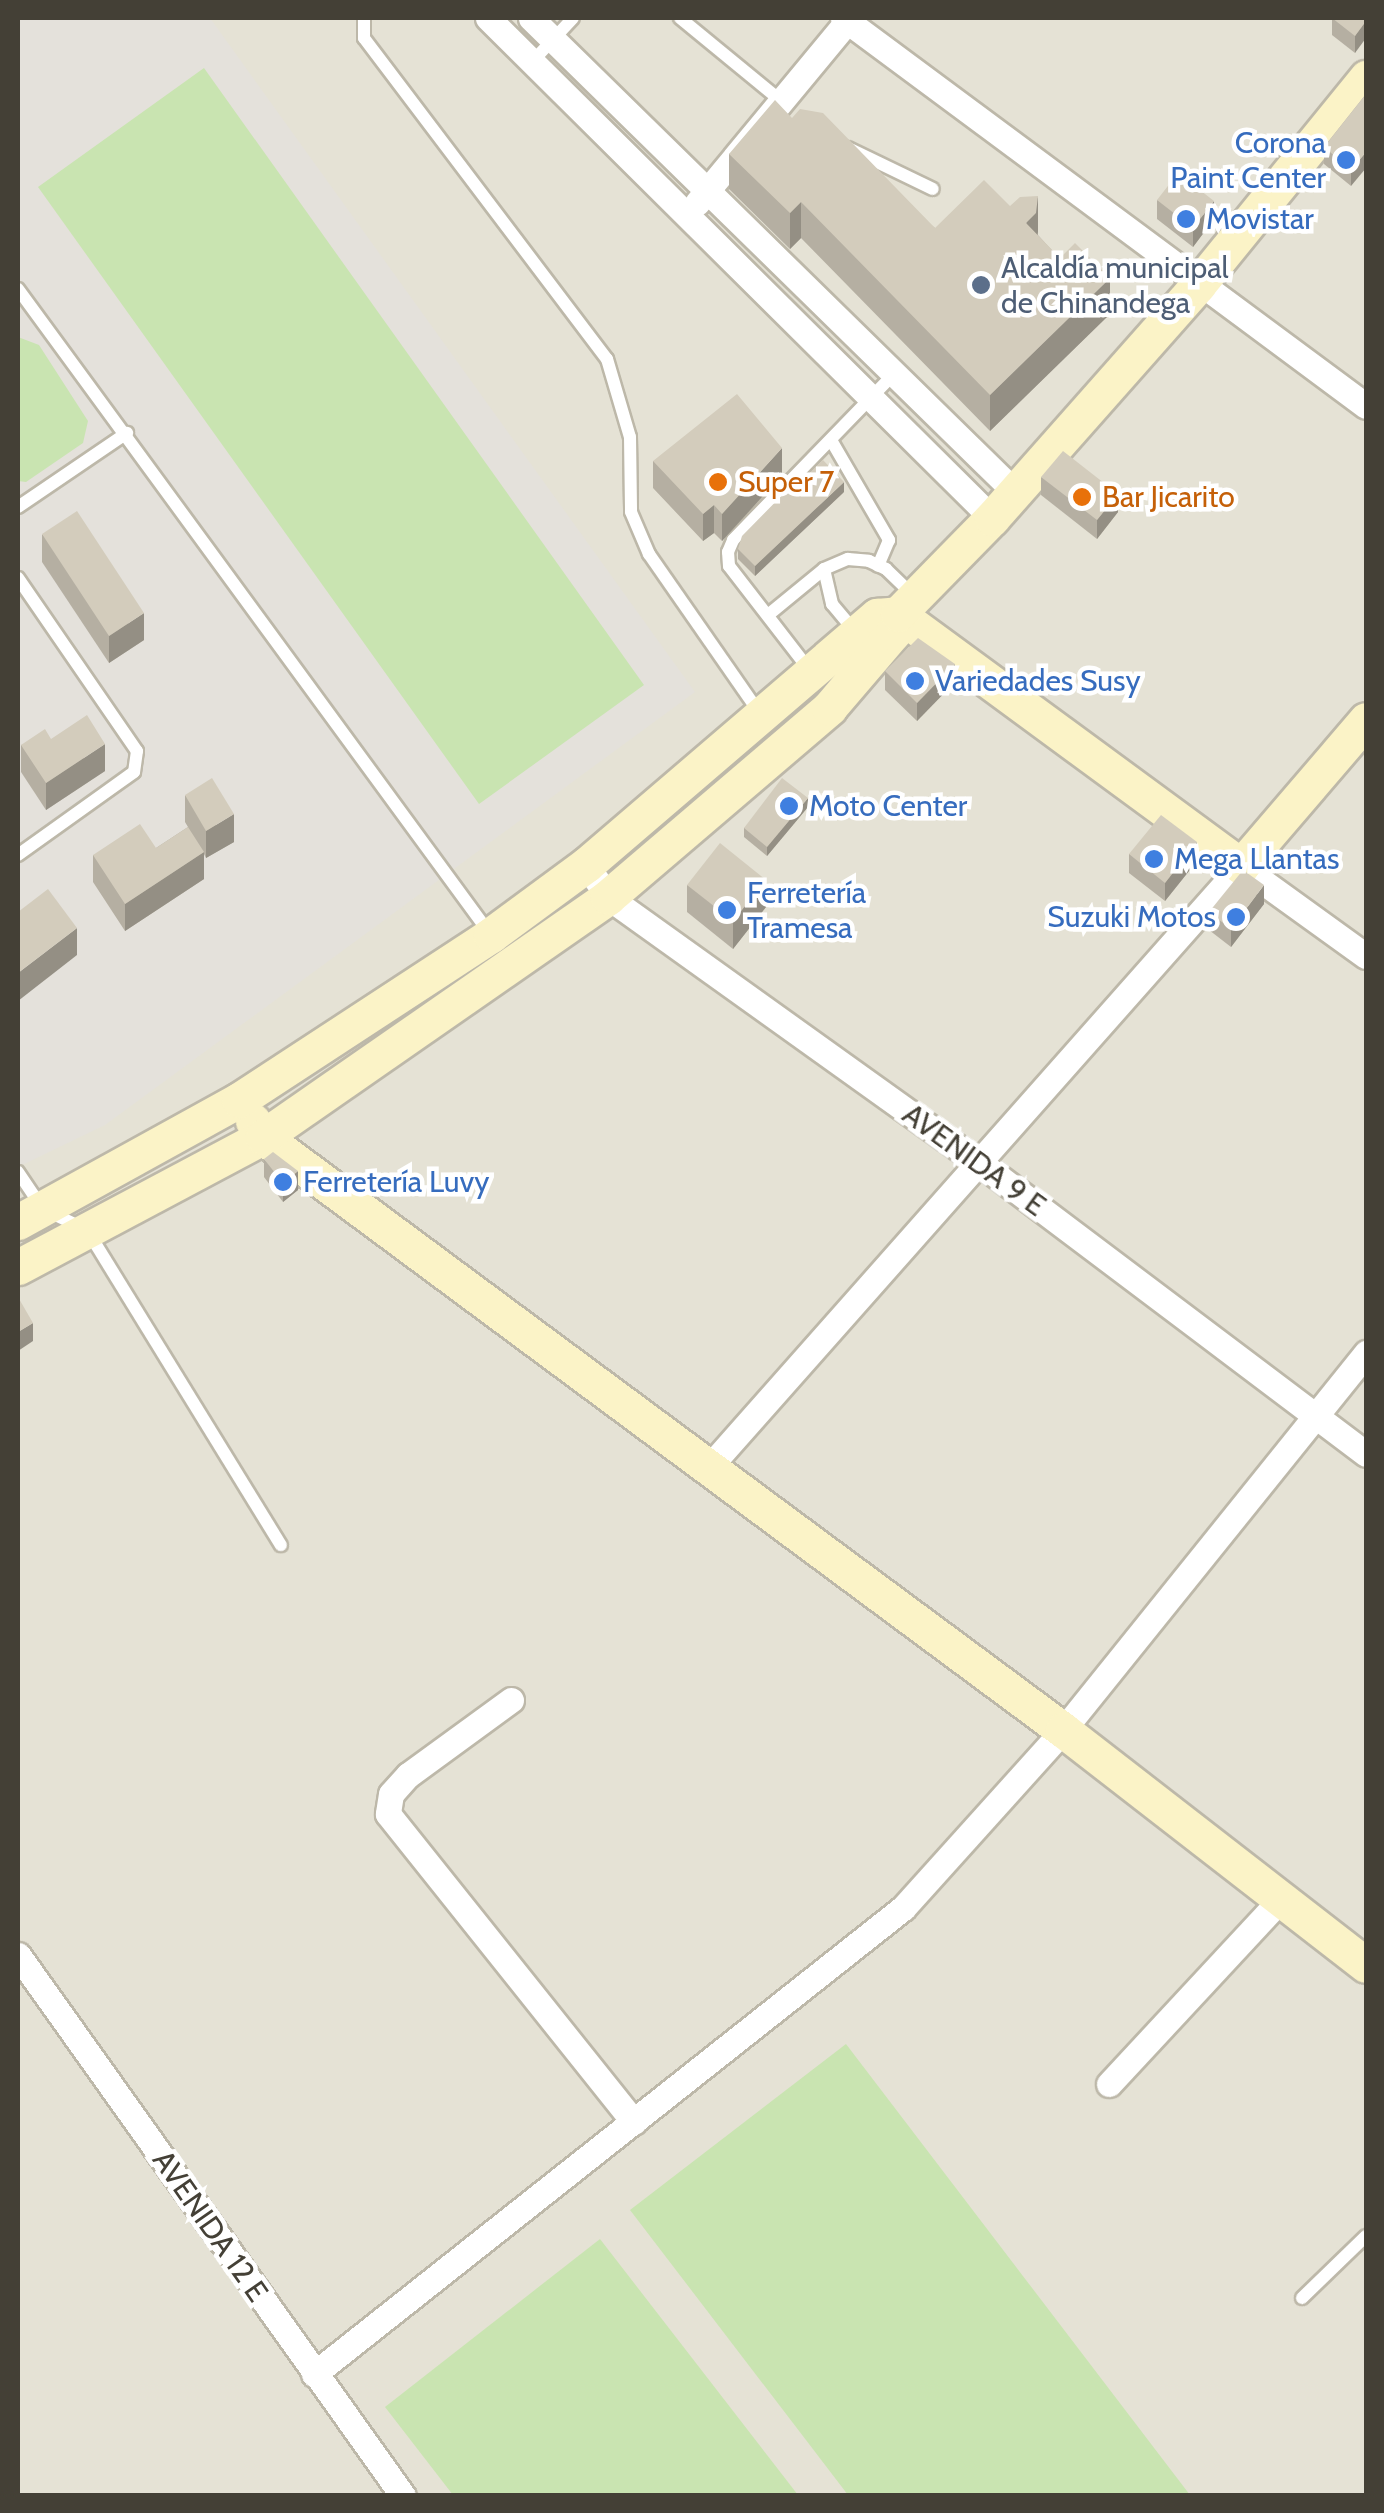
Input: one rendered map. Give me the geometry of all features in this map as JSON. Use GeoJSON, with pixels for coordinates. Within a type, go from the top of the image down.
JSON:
{"type":"FeatureCollection","features":[{"type":"Feature","properties":{"kind":"street"},"geometry":{"type":"LineString","coordinates":[[488,18],[870,400],[1004,505]]}},
{"type":"Feature","properties":{"kind":"street"},"geometry":{"type":"LineString","coordinates":[[530,18],[894,374],[1004,505]]}},
{"type":"Feature","properties":{"kind":"street"},"geometry":{"type":"LineString","coordinates":[[684,216],[779,114],[846,19],[1198,286],[1366,406]]}},
{"type":"Feature","properties":{"kind":"street"},"geometry":{"type":"LineString","coordinates":[[18,1267],[264,1137],[608,897],[829,708],[893,634],[906,606],[1004,505],[1198,286],[1366,78]]}},
{"type":"Feature","properties":{"kind":"street"},"geometry":{"type":"LineString","coordinates":[[30,1216],[239,1100],[491,935],[586,865],[762,716],[855,631],[876,616],[906,606]]}},
{"type":"Feature","properties":{"kind":"street"},"geometry":{"type":"LineString","coordinates":[[906,606],[1241,866],[1366,956]]}},
{"type":"Feature","properties":{"kind":"street"},"geometry":{"type":"LineString","coordinates":[[710,1466],[1366,720]]}},
{"type":"Feature","properties":{"kind":"street","name":"AVENIDA 9 E"},"geometry":{"type":"LineString","coordinates":[[586,865],[608,897],[980,1162],[1366,1454]]}},
{"type":"Feature","properties":{"kind":"street"},"geometry":{"type":"LineString","coordinates":[[239,1100],[264,1137],[1063,1730],[1366,1965]]}},
{"type":"Feature","properties":{"kind":"street"},"geometry":{"type":"LineString","coordinates":[[314,2374],[904,1908],[1063,1730],[1366,1353]]}},
{"type":"Feature","properties":{"kind":"street"},"geometry":{"type":"LineString","coordinates":[[510,1700],[408,1774],[391,1794],[388,1814],[634,2122]]}},
{"type":"Feature","properties":{"kind":"street"},"geometry":{"type":"LineString","coordinates":[[1109,2084],[1281,1899]]}},
{"type":"Feature","properties":{"kind":"street","name":"AVENIDA 12 E"},"geometry":{"type":"LineString","coordinates":[[18,1956],[404,2496]]}},
{"type":"Feature","properties":{"kind":"lane"},"geometry":{"type":"LineString","coordinates":[[364,18],[364,38],[607,359],[630,438],[630,512],[636,526],[649,554],[762,716]]}},
{"type":"Feature","properties":{"kind":"lane"},"geometry":{"type":"LineString","coordinates":[[532,62],[574,18]]}},
{"type":"Feature","properties":{"kind":"lane"},"geometry":{"type":"LineString","coordinates":[[680,18],[779,114]]}},
{"type":"Feature","properties":{"kind":"lane"},"geometry":{"type":"LineString","coordinates":[[836,143],[934,189]]}},
{"type":"Feature","properties":{"kind":"lane"},"geometry":{"type":"LineString","coordinates":[[18,290],[127,434],[511,965]]}},
{"type":"Feature","properties":{"kind":"lane"},"geometry":{"type":"LineString","coordinates":[[812,672],[729,566],[728,552],[733,540],[894,374]]}},
{"type":"Feature","properties":{"kind":"lane"},"geometry":{"type":"LineString","coordinates":[[18,506],[127,434]]}},
{"type":"Feature","properties":{"kind":"lane"},"geometry":{"type":"LineString","coordinates":[[831,440],[889,540],[878,566]]}},
{"type":"Feature","properties":{"kind":"lane"},"geometry":{"type":"LineString","coordinates":[[768,614],[824,569],[848,559],[878,566],[906,606]]}},
{"type":"Feature","properties":{"kind":"lane"},"geometry":{"type":"LineString","coordinates":[[824,569],[832,604],[855,631]]}},
{"type":"Feature","properties":{"kind":"lane"},"geometry":{"type":"LineString","coordinates":[[18,578],[137,751],[134,772],[18,855]]}},
{"type":"Feature","properties":{"kind":"lane"},"geometry":{"type":"LineString","coordinates":[[18,1172],[30,1216],[87,1230],[282,1545]]}},
{"type":"Feature","properties":{"kind":"lane"},"geometry":{"type":"LineString","coordinates":[[1302,2298],[1366,2236]]}},
{"type":"Feature","properties":{"kind":"shaded area"},"geometry":{"type":"Polygon","coordinates":[[[18,18],[1366,18],[1366,2495],[18,2495],[18,18]]]}},
{"type":"Feature","properties":{"kind":"shaded area"},"geometry":{"type":"Polygon","coordinates":[[[18,18],[210,18],[695,692],[105,1125],[18,1167],[18,18]]]}},
{"type":"Feature","properties":{"kind":"green space"},"geometry":{"type":"Polygon","coordinates":[[[204,68],[644,685],[479,804],[38,187],[204,68]]]}},
{"type":"Feature","properties":{"kind":"green space"},"geometry":{"type":"Polygon","coordinates":[[[18,337],[39,345],[88,421],[83,443],[26,482],[18,481],[18,337]]]}},
{"type":"Feature","properties":{"kind":"green space"},"geometry":{"type":"Polygon","coordinates":[[[846,2044],[1190,2495],[848,2495],[630,2210],[846,2044]]]}},
{"type":"Feature","properties":{"kind":"green space"},"geometry":{"type":"Polygon","coordinates":[[[600,2239],[798,2495],[453,2495],[385,2407],[600,2239]]]}},
{"type":"Feature","properties":{"kind":"building"},"geometry":{"type":"Polygon","coordinates":[[[1332,18],[1366,18],[1366,21],[1355,36],[1332,18]]]}},
{"type":"Feature","properties":{"kind":"building"},"geometry":{"type":"Polygon","coordinates":[[[1366,94],[1366,152],[1351,170],[1324,147],[1366,94]]]}},
{"type":"Feature","properties":{"kind":"building","name":"Alcaldía municipal de Chinandega"},"geometry":{"type":"Polygon","coordinates":[[[775,100],[792,118],[800,109],[823,113],[935,228],[984,180],[1010,206],[1020,197],[1038,196],[1036,213],[1026,223],[1060,258],[1075,243],[1110,278],[990,395],[801,202],[790,213],[729,154],[775,100]]]}},
{"type":"Feature","properties":{"kind":"building"},"geometry":{"type":"Polygon","coordinates":[[[1178,173],[1214,201],[1193,228],[1157,200],[1178,173]]]}},
{"type":"Feature","properties":{"kind":"building","name":"Super 7"},"geometry":{"type":"Polygon","coordinates":[[[737,394],[782,448],[722,514],[714,505],[703,514],[653,461],[737,394]]]}},
{"type":"Feature","properties":{"kind":"building"},"geometry":{"type":"Polygon","coordinates":[[[1063,451],[1118,494],[1097,520],[1041,477],[1063,451]]]}},
{"type":"Feature","properties":{"kind":"building"},"geometry":{"type":"Polygon","coordinates":[[[823,460],[844,482],[755,566],[738,549],[742,536],[795,482],[797,485],[823,460]]]}},
{"type":"Feature","properties":{"kind":"building"},"geometry":{"type":"Polygon","coordinates":[[[77,511],[144,613],[109,636],[42,534],[77,511]]]}},
{"type":"Feature","properties":{"kind":"building"},"geometry":{"type":"Polygon","coordinates":[[[918,638],[955,664],[917,703],[885,671],[918,638]]]}},
{"type":"Feature","properties":{"kind":"building"},"geometry":{"type":"Polygon","coordinates":[[[87,715],[105,744],[46,783],[21,745],[45,729],[51,739],[87,715]]]}},
{"type":"Feature","properties":{"kind":"building"},"geometry":{"type":"Polygon","coordinates":[[[212,778],[234,814],[206,831],[185,795],[212,778]]]}},
{"type":"Feature","properties":{"kind":"building"},"geometry":{"type":"Polygon","coordinates":[[[782,778],[808,798],[767,847],[744,828],[782,778]]]}},
{"type":"Feature","properties":{"kind":"building"},"geometry":{"type":"Polygon","coordinates":[[[1161,815],[1197,842],[1165,883],[1129,854],[1161,815]]]}},
{"type":"Feature","properties":{"kind":"building"},"geometry":{"type":"Polygon","coordinates":[[[140,824],[156,848],[188,827],[204,852],[125,904],[93,855],[140,824]]]}},
{"type":"Feature","properties":{"kind":"building"},"geometry":{"type":"Polygon","coordinates":[[[720,843],[766,880],[733,921],[687,885],[720,843]]]}},
{"type":"Feature","properties":{"kind":"building"},"geometry":{"type":"Polygon","coordinates":[[[1243,870],[1264,885],[1231,929],[1209,912],[1243,870]]]}},
{"type":"Feature","properties":{"kind":"building"},"geometry":{"type":"Polygon","coordinates":[[[48,889],[77,928],[18,973],[18,912],[48,889]]]}},
{"type":"Feature","properties":{"kind":"building"},"geometry":{"type":"Polygon","coordinates":[[[273,1152],[298,1171],[283,1183],[264,1159],[273,1152]]]}},
{"type":"Feature","properties":{"kind":"building"},"geometry":{"type":"Polygon","coordinates":[[[18,1297],[33,1323],[18,1332],[18,1297]]]}},
{"type":"Feature","properties":{"kind":"place","name":"Corona Paint Center"},"geometry":{"type":"Point","coordinates":[1346,160]}},
{"type":"Feature","properties":{"kind":"place","name":"Movistar"},"geometry":{"type":"Point","coordinates":[1186,219]}},
{"type":"Feature","properties":{"kind":"place","name":"Alcaldía municipal de Chinandega"},"geometry":{"type":"Point","coordinates":[981,285]}},
{"type":"Feature","properties":{"kind":"place","name":"Super 7"},"geometry":{"type":"Point","coordinates":[718,482]}},
{"type":"Feature","properties":{"kind":"place","name":"Bar Jicarito"},"geometry":{"type":"Point","coordinates":[1082,497]}},
{"type":"Feature","properties":{"kind":"place","name":"Variedades Susy"},"geometry":{"type":"Point","coordinates":[915,681]}},
{"type":"Feature","properties":{"kind":"place","name":"Moto Center"},"geometry":{"type":"Point","coordinates":[789,806]}},
{"type":"Feature","properties":{"kind":"place","name":"Mega Llantas"},"geometry":{"type":"Point","coordinates":[1154,859]}},
{"type":"Feature","properties":{"kind":"place","name":"Ferretería Tramesa"},"geometry":{"type":"Point","coordinates":[727,910]}},
{"type":"Feature","properties":{"kind":"place","name":"Suzuki Motos"},"geometry":{"type":"Point","coordinates":[1236,917]}},
{"type":"Feature","properties":{"kind":"place","name":"Ferretería Luvy"},"geometry":{"type":"Point","coordinates":[283,1182]}}]}
